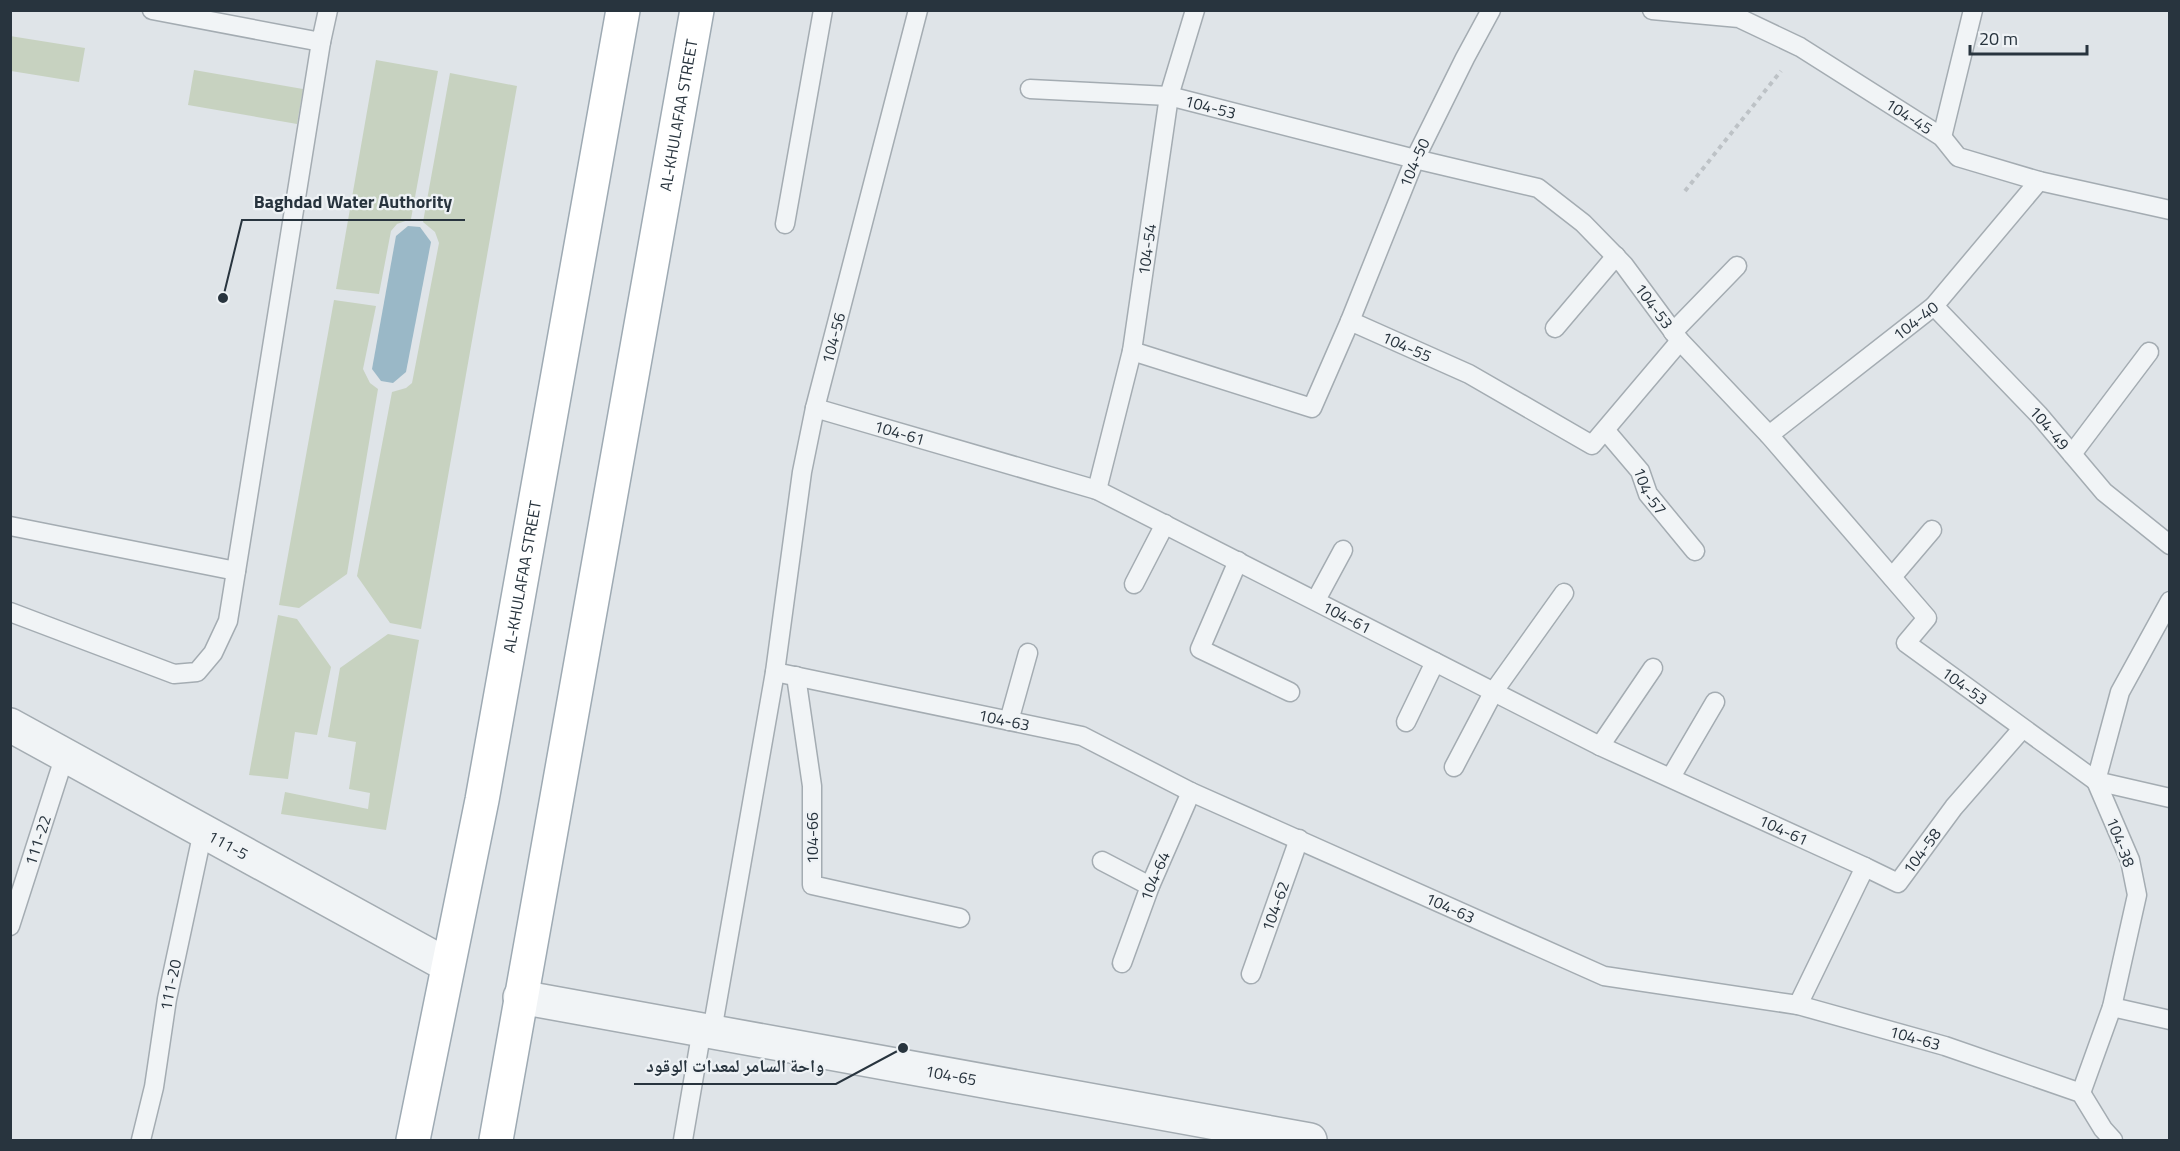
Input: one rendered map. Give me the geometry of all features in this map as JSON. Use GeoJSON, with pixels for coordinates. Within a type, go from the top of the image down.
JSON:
{"type":"FeatureCollection","features":[{"type":"Feature","properties":{"kind":"main road","name":"AL-KHULAFAA STREET"},"geometry":{"type":"LineString","coordinates":[[496,1140],[696,10]]}},
{"type":"Feature","properties":{"kind":"main road","name":"AL-KHULAFAA STREET"},"geometry":{"type":"LineString","coordinates":[[412,1140],[482,800],[620,16]]}},
{"type":"Feature","properties":{"kind":"street","name":"111-5"},"geometry":{"type":"LineString","coordinates":[[10,725],[447,965]]}},
{"type":"Feature","properties":{"kind":"street","name":"104-65"},"geometry":{"type":"LineString","coordinates":[[520,997],[707,1030],[1256,1136],[1310,1140]]}},
{"type":"Feature","properties":{"kind":"lane"},"geometry":{"type":"LineString","coordinates":[[152,10],[321,42]]}},
{"type":"Feature","properties":{"kind":"lane"},"geometry":{"type":"LineString","coordinates":[[10,612],[174,674],[197,672],[213,653],[228,621],[328,10]]}},
{"type":"Feature","properties":{"kind":"lane"},"geometry":{"type":"LineString","coordinates":[[785,224],[823,10]]}},
{"type":"Feature","properties":{"kind":"lane","name":"104-56"},"geometry":{"type":"LineString","coordinates":[[683,1140],[707,1030],[776,672],[802,472],[814,408],[918,10]]}},
{"type":"Feature","properties":{"kind":"lane","name":"104-54"},"geometry":{"type":"LineString","coordinates":[[1097,490],[1132,351],[1169,96],[1195,10]]}},
{"type":"Feature","properties":{"kind":"lane","name":"104-50"},"geometry":{"type":"LineString","coordinates":[[1350,321],[1415,159],[1491,10]]}},
{"type":"Feature","properties":{"kind":"lane","name":"104-45"},"geometry":{"type":"LineString","coordinates":[[1652,10],[1741,14],[1800,47],[1942,137],[1958,157],[2039,181],[2169,210]]}},
{"type":"Feature","properties":{"kind":"lane"},"geometry":{"type":"LineString","coordinates":[[1942,137],[1973,10]]}},
{"type":"Feature","properties":{"kind":"lane","name":"104-53"},"geometry":{"type":"LineString","coordinates":[[1030,89],[1169,96],[1538,188],[1583,223],[1616,256],[1676,337],[1769,435],[1927,618],[1906,643],[2096,781]]}},
{"type":"Feature","properties":{"kind":"lane","name":"104-40"},"geometry":{"type":"LineString","coordinates":[[1769,435],[1934,306],[2039,181]]}},
{"type":"Feature","properties":{"kind":"lane"},"geometry":{"type":"LineString","coordinates":[[1555,328],[1616,256]]}},
{"type":"Feature","properties":{"kind":"lane","name":"104-55"},"geometry":{"type":"LineString","coordinates":[[1350,321],[1469,374],[1593,445],[1676,337],[1737,266]]}},
{"type":"Feature","properties":{"kind":"lane","name":"104-49"},"geometry":{"type":"LineString","coordinates":[[1934,306],[2039,416],[2104,492],[2169,545]]}},
{"type":"Feature","properties":{"kind":"lane"},"geometry":{"type":"LineString","coordinates":[[1132,351],[1312,408],[1350,321]]}},
{"type":"Feature","properties":{"kind":"lane"},"geometry":{"type":"LineString","coordinates":[[2072,454],[2150,352]]}},
{"type":"Feature","properties":{"kind":"lane","name":"104-61"},"geometry":{"type":"LineString","coordinates":[[814,408],[1097,490],[1600,746],[1865,867]]}},
{"type":"Feature","properties":{"kind":"lane","name":"104-57"},"geometry":{"type":"LineString","coordinates":[[1606,431],[1640,471],[1648,494],[1695,551]]}},
{"type":"Feature","properties":{"kind":"lane"},"geometry":{"type":"LineString","coordinates":[[1134,584],[1164,524]]}},
{"type":"Feature","properties":{"kind":"lane"},"geometry":{"type":"LineString","coordinates":[[10,526],[236,571]]}},
{"type":"Feature","properties":{"kind":"lane"},"geometry":{"type":"LineString","coordinates":[[1892,577],[1932,530]]}},
{"type":"Feature","properties":{"kind":"lane"},"geometry":{"type":"LineString","coordinates":[[1316,600],[1343,550]]}},
{"type":"Feature","properties":{"kind":"lane"},"geometry":{"type":"LineString","coordinates":[[1238,561],[1200,650],[1290,692]]}},
{"type":"Feature","properties":{"kind":"lane"},"geometry":{"type":"LineString","coordinates":[[1454,767],[1494,691],[1564,593]]}},
{"type":"Feature","properties":{"kind":"lane"},"geometry":{"type":"LineString","coordinates":[[2169,601],[2120,692],[2096,781],[2169,798]]}},
{"type":"Feature","properties":{"kind":"lane"},"geometry":{"type":"LineString","coordinates":[[1009,721],[1028,653]]}},
{"type":"Feature","properties":{"kind":"lane"},"geometry":{"type":"LineString","coordinates":[[1406,722],[1435,662]]}},
{"type":"Feature","properties":{"kind":"lane"},"geometry":{"type":"LineString","coordinates":[[1600,746],[1653,668]]}},
{"type":"Feature","properties":{"kind":"lane","name":"104-63"},"geometry":{"type":"LineString","coordinates":[[776,672],[1082,736],[1191,792],[1604,976],[1798,1005],[1945,1046],[2081,1093]]}},
{"type":"Feature","properties":{"kind":"lane","name":"104-66"},"geometry":{"type":"LineString","coordinates":[[796,676],[812,786],[812,885],[960,918]]}},
{"type":"Feature","properties":{"kind":"lane"},"geometry":{"type":"LineString","coordinates":[[1671,777],[1715,702]]}},
{"type":"Feature","properties":{"kind":"lane","name":"104-58"},"geometry":{"type":"LineString","coordinates":[[1865,867],[1898,883],[1954,807],[2022,729]]}},
{"type":"Feature","properties":{"kind":"lane","name":"111-22"},"geometry":{"type":"LineString","coordinates":[[10,926],[64,754]]}},
{"type":"Feature","properties":{"kind":"lane","name":"104-38"},"geometry":{"type":"LineString","coordinates":[[2081,1093],[2112,1007],[2137,895],[2130,860],[2096,781]]}},
{"type":"Feature","properties":{"kind":"lane","name":"104-64"},"geometry":{"type":"LineString","coordinates":[[1122,963],[1150,886],[1191,792]]}},
{"type":"Feature","properties":{"kind":"lane","name":"111-20"},"geometry":{"type":"LineString","coordinates":[[141,1140],[154,1087],[167,999],[203,831]]}},
{"type":"Feature","properties":{"kind":"lane","name":"104-62"},"geometry":{"type":"LineString","coordinates":[[1251,974],[1299,839]]}},
{"type":"Feature","properties":{"kind":"lane"},"geometry":{"type":"LineString","coordinates":[[1102,861],[1150,886]]}},
{"type":"Feature","properties":{"kind":"lane"},"geometry":{"type":"LineString","coordinates":[[1798,1005],[1865,867]]}},
{"type":"Feature","properties":{"kind":"lane"},"geometry":{"type":"LineString","coordinates":[[2112,1007],[2169,1020]]}},
{"type":"Feature","properties":{"kind":"lane"},"geometry":{"type":"LineString","coordinates":[[2081,1093],[2103,1129],[2114,1140]]}},
{"type":"Feature","properties":{"kind":"path"},"geometry":{"type":"LineString","coordinates":[[1685,191],[1800,47]]}},
{"type":"Feature","properties":{"kind":"green space"},"geometry":{"type":"Polygon","coordinates":[[[10,36],[85,48],[79,82],[11,71],[10,36]]]}},
{"type":"Feature","properties":{"kind":"green space"},"geometry":{"type":"Polygon","coordinates":[[[376,60],[438,71],[411,219],[397,224],[391,231],[379,294],[336,289],[376,60]]]}},
{"type":"Feature","properties":{"kind":"green space"},"geometry":{"type":"Polygon","coordinates":[[[194,70],[303,89],[297,124],[188,105],[194,70]]]}},
{"type":"Feature","properties":{"kind":"green space"},"geometry":{"type":"Polygon","coordinates":[[[450,73],[517,86],[421,629],[390,623],[357,576],[392,392],[406,388],[412,383],[439,243],[435,232],[423,222],[450,73]]]}},
{"type":"Feature","properties":{"kind":"green space"},"geometry":{"type":"Polygon","coordinates":[[[334,300],[376,306],[363,369],[370,383],[378,389],[347,574],[299,608],[279,605],[334,300]]]}},
{"type":"Feature","properties":{"kind":"green space"},"geometry":{"type":"Polygon","coordinates":[[[278,615],[297,619],[331,667],[317,735],[295,732],[288,779],[249,775],[278,615]]]}},
{"type":"Feature","properties":{"kind":"green space"},"geometry":{"type":"Polygon","coordinates":[[[388,634],[419,640],[386,830],[281,814],[285,792],[368,809],[370,793],[349,789],[356,742],[328,737],[340,668],[388,634]]]}},
{"type":"Feature","properties":{"kind":"water"},"geometry":{"type":"Polygon","coordinates":[[[408,226],[420,227],[431,242],[406,372],[393,383],[381,381],[372,369],[396,236],[408,226]]]}},
{"type":"Feature","properties":{"kind":"place","name":"Baghdad Water Authority"},"geometry":{"type":"Point","coordinates":[223,298]}},
{"type":"Feature","properties":{"kind":"place","name":"واحة السامر لمعدات الوقود"},"geometry":{"type":"Point","coordinates":[903,1048]}}]}
